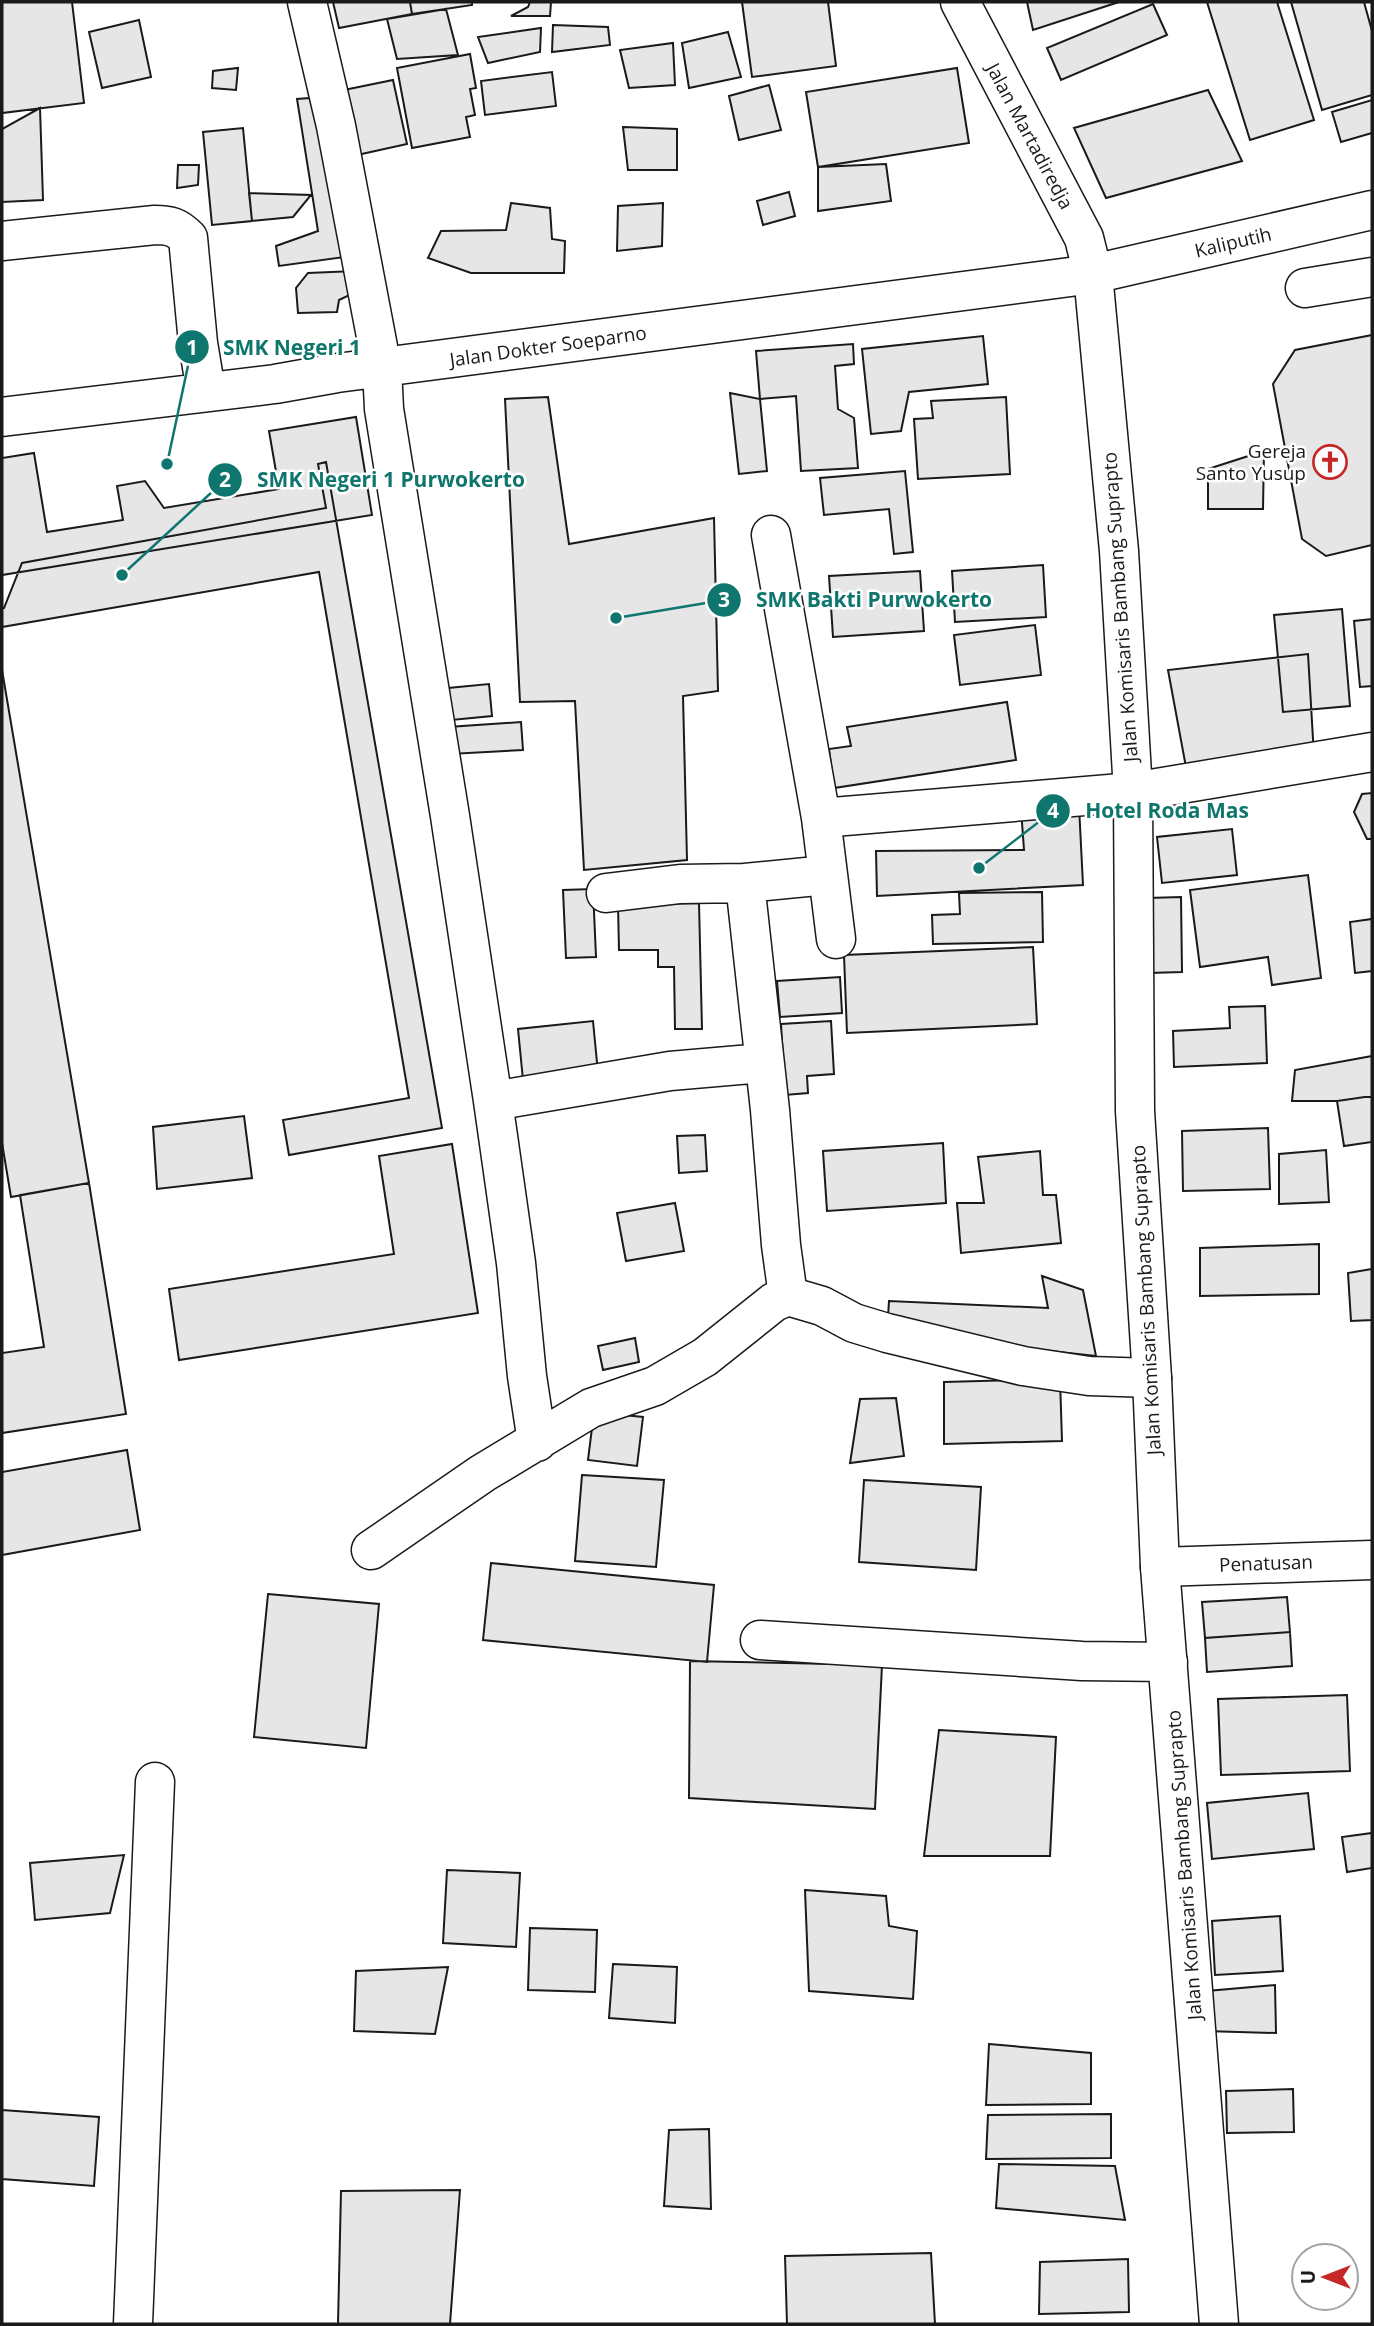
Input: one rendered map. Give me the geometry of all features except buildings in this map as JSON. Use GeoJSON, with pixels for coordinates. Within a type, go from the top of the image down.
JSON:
{"type":"FeatureCollection","features":[{"type":"Feature","properties":{"kind":"street"},"geometry":{"type":"LineString","coordinates":[[307,2],[336,126],[382,368],[384,410],[493,1101],[537,1442]]}},
{"type":"Feature","properties":{"kind":"street","name":"Jalan Martadiredja"},"geometry":{"type":"LineString","coordinates":[[960,2],[1084,238],[1093,274]]}},
{"type":"Feature","properties":{"kind":"street","name":"Kaliputih"},"geometry":{"type":"LineString","coordinates":[[1093,274],[1372,210]]}},
{"type":"Feature","properties":{"kind":"street"},"geometry":{"type":"LineString","coordinates":[[2,241],[155,225],[169,225],[179,229],[188,238],[205,391]]}},
{"type":"Feature","properties":{"kind":"street","name":"Jalan Dokter Soeparno"},"geometry":{"type":"LineString","coordinates":[[2,417],[275,384],[1093,274]]}},
{"type":"Feature","properties":{"kind":"street","name":"Jalan Komisaris Bambang Suprapto"},"geometry":{"type":"LineString","coordinates":[[1093,274],[1119,551],[1133,792],[1135,1111],[1152,1378],[1160,1567],[1219,2324]]}},
{"type":"Feature","properties":{"kind":"street"},"geometry":{"type":"LineString","coordinates":[[1306,288],[1372,277]]}},
{"type":"Feature","properties":{"kind":"street"},"geometry":{"type":"LineString","coordinates":[[771,535],[821,818],[836,939]]}},
{"type":"Feature","properties":{"kind":"street"},"geometry":{"type":"LineString","coordinates":[[821,818],[1133,792],[1372,752]]}},
{"type":"Feature","properties":{"kind":"street"},"geometry":{"type":"LineString","coordinates":[[606,894],[680,884],[745,883],[827,875]]}},
{"type":"Feature","properties":{"kind":"street"},"geometry":{"type":"LineString","coordinates":[[745,883],[770,1110],[780,1245],[788,1296]]}},
{"type":"Feature","properties":{"kind":"street"},"geometry":{"type":"LineString","coordinates":[[493,1101],[670,1072],[763,1063]]}},
{"type":"Feature","properties":{"kind":"street"},"geometry":{"type":"LineString","coordinates":[[371,1550],[483,1473],[591,1408],[655,1386],[705,1357],[774,1302],[788,1296],[822,1306],[854,1322],[887,1333],[1023,1366],[1089,1376],[1152,1378]]}},
{"type":"Feature","properties":{"kind":"street","name":"Penatusan"},"geometry":{"type":"LineString","coordinates":[[1160,1567],[1372,1560]]}},
{"type":"Feature","properties":{"kind":"street"},"geometry":{"type":"LineString","coordinates":[[761,1640],[1082,1661],[1168,1662]]}},
{"type":"Feature","properties":{"kind":"street"},"geometry":{"type":"LineString","coordinates":[[133,2324],[155,1782]]}},
{"type":"Feature","properties":{"kind":"place","name":"Gereja Santo Yusup"},"geometry":{"type":"Point","coordinates":[1330,462]}},
{"type":"Feature","properties":{"kind":"place","name":"SMK Negeri 1"},"geometry":{"type":"Point","coordinates":[167,464]}},
{"type":"Feature","properties":{"kind":"place","name":"SMK Negeri 1 Purwokerto"},"geometry":{"type":"Point","coordinates":[122,575]}},
{"type":"Feature","properties":{"kind":"place","name":"SMK Bakti Purwokerto"},"geometry":{"type":"Point","coordinates":[616,618]}},
{"type":"Feature","properties":{"kind":"place","name":"Hotel Roda Mas"},"geometry":{"type":"Point","coordinates":[979,868]}}]}
